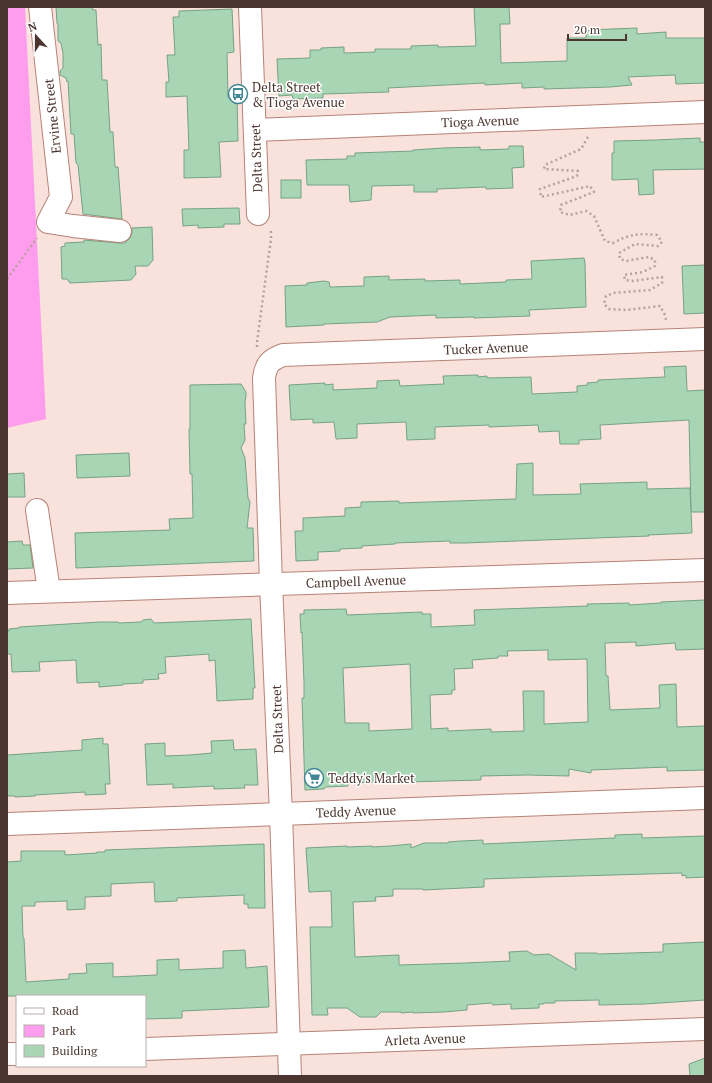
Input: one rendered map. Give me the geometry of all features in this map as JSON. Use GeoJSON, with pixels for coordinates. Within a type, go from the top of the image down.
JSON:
{"type":"FeatureCollection","features":[{"type":"Feature","properties":{"kind":"street","name":"Ervine Street"},"geometry":{"type":"LineString","coordinates":[[40,7],[61,197],[48,222]]}},
{"type":"Feature","properties":{"kind":"street","name":"Delta Street"},"geometry":{"type":"LineString","coordinates":[[250,7],[255,130],[265,220]]}},
{"type":"Feature","properties":{"kind":"street","name":"Tioga Avenue"},"geometry":{"type":"LineString","coordinates":[[255,130],[705,112]]}},
{"type":"Feature","properties":{"kind":"street"},"geometry":{"type":"LineString","coordinates":[[48,222],[120,231]]}},
{"type":"Feature","properties":{"kind":"street","name":"Tucker Avenue"},"geometry":{"type":"LineString","coordinates":[[269,364],[275,358],[283,355],[705,339]]}},
{"type":"Feature","properties":{"kind":"street","name":"Delta Street"},"geometry":{"type":"LineString","coordinates":[[269,364],[265,370],[264,378],[290,1076]]}},
{"type":"Feature","properties":{"kind":"street"},"geometry":{"type":"LineString","coordinates":[[37,510],[48,591]]}},
{"type":"Feature","properties":{"kind":"street","name":"Campbell Avenue"},"geometry":{"type":"LineString","coordinates":[[7,593],[271,583],[705,570]]}},
{"type":"Feature","properties":{"kind":"street","name":"Teddy Avenue"},"geometry":{"type":"LineString","coordinates":[[7,824],[705,798]]}},
{"type":"Feature","properties":{"kind":"street","name":"Arleta Avenue"},"geometry":{"type":"LineString","coordinates":[[146,1049],[705,1029]]}},
{"type":"Feature","properties":{"kind":"path"},"geometry":{"type":"LineString","coordinates":[[589,117],[590,134],[581,149],[545,165],[544,169],[578,171],[577,176],[540,189],[541,197],[590,186],[594,192],[561,205],[560,212],[570,215],[586,211],[594,216],[605,240],[613,243],[623,238],[642,233],[657,235],[662,242],[658,246],[635,244],[619,253],[620,259],[626,261],[649,257],[655,260],[655,266],[643,272],[624,275],[625,280],[633,281],[662,276],[662,283],[650,290],[614,293],[606,296],[604,304],[609,309],[626,310],[660,306],[665,315],[667,341]]}},
{"type":"Feature","properties":{"kind":"path"},"geometry":{"type":"LineString","coordinates":[[257,342],[271,239],[265,220]]}},
{"type":"Feature","properties":{"kind":"path"},"geometry":{"type":"LineString","coordinates":[[7,279],[48,222]]}},
{"type":"Feature","properties":{"kind":"green space"},"geometry":{"type":"Polygon","coordinates":[[[7,7],[25,7],[46,419],[7,428],[7,7]]]}},
{"type":"Feature","properties":{"kind":"building"},"geometry":{"type":"Polygon","coordinates":[[[56,7],[92,7],[93,10],[96,10],[98,45],[101,44],[102,80],[107,80],[110,132],[113,132],[115,167],[118,167],[122,219],[83,214],[78,165],[76,163],[74,134],[71,134],[68,81],[67,82],[66,78],[60,75],[60,71],[63,68],[63,53],[61,43],[58,41],[56,7]]]}},
{"type":"Feature","properties":{"kind":"building"},"geometry":{"type":"Polygon","coordinates":[[[474,7],[509,7],[510,24],[500,24],[501,63],[567,61],[567,38],[586,38],[586,30],[637,28],[637,34],[666,32],[666,38],[705,38],[705,83],[676,84],[675,75],[628,77],[632,85],[610,87],[544,89],[544,87],[522,88],[522,83],[485,85],[485,83],[388,88],[389,92],[323,94],[323,98],[293,99],[292,95],[279,96],[277,59],[310,58],[310,50],[344,47],[344,53],[375,52],[375,49],[411,49],[411,46],[476,46],[474,7]]]}},
{"type":"Feature","properties":{"kind":"building"},"geometry":{"type":"Polygon","coordinates":[[[232,9],[234,52],[227,53],[228,97],[237,97],[238,141],[219,142],[221,177],[184,178],[184,150],[189,150],[187,96],[166,97],[166,82],[169,82],[167,55],[175,55],[173,17],[179,17],[179,11],[232,9]]]}},
{"type":"Feature","properties":{"kind":"building"},"geometry":{"type":"Polygon","coordinates":[[[700,138],[700,142],[705,142],[705,169],[653,170],[654,194],[639,195],[638,179],[612,180],[612,153],[614,153],[614,141],[700,138]]]}},
{"type":"Feature","properties":{"kind":"building"},"geometry":{"type":"Polygon","coordinates":[[[509,146],[523,146],[524,167],[512,168],[513,188],[486,189],[486,187],[437,189],[437,192],[414,192],[414,185],[372,186],[371,200],[350,202],[349,185],[307,185],[306,160],[347,159],[347,156],[355,156],[355,153],[480,147],[480,150],[509,149],[509,146]]]}},
{"type":"Feature","properties":{"kind":"building"},"geometry":{"type":"Polygon","coordinates":[[[281,180],[301,180],[301,198],[281,198],[281,180]]]}},
{"type":"Feature","properties":{"kind":"building"},"geometry":{"type":"Polygon","coordinates":[[[239,208],[240,224],[224,224],[224,227],[198,228],[198,225],[183,226],[182,209],[239,208]]]}},
{"type":"Feature","properties":{"kind":"building"},"geometry":{"type":"Polygon","coordinates":[[[152,227],[153,260],[148,266],[135,266],[136,274],[131,280],[70,283],[67,279],[62,279],[61,247],[65,246],[65,243],[84,242],[84,240],[125,243],[130,238],[132,228],[152,227]]]}},
{"type":"Feature","properties":{"kind":"building"},"geometry":{"type":"Polygon","coordinates":[[[584,258],[586,307],[529,310],[530,316],[436,318],[436,315],[390,317],[377,322],[286,327],[285,286],[307,285],[307,283],[324,281],[329,282],[330,287],[364,286],[364,277],[389,276],[389,280],[460,280],[460,284],[506,282],[506,280],[532,279],[531,261],[584,258]]]}},
{"type":"Feature","properties":{"kind":"building"},"geometry":{"type":"Polygon","coordinates":[[[705,265],[705,313],[684,314],[682,266],[705,265]]]}},
{"type":"Feature","properties":{"kind":"building"},"geometry":{"type":"Polygon","coordinates":[[[686,366],[687,391],[705,390],[705,512],[691,512],[689,420],[600,425],[601,439],[579,440],[579,444],[560,444],[559,431],[539,432],[538,425],[435,427],[435,439],[407,440],[406,422],[357,424],[357,438],[336,439],[334,422],[313,423],[313,419],[291,420],[289,385],[325,383],[325,385],[333,384],[333,390],[377,388],[377,381],[399,380],[400,386],[444,384],[443,376],[478,375],[478,377],[487,376],[487,378],[531,377],[532,394],[577,392],[577,386],[588,385],[587,383],[598,382],[598,380],[665,377],[664,367],[686,366]]]}},
{"type":"Feature","properties":{"kind":"building"},"geometry":{"type":"Polygon","coordinates":[[[241,384],[246,392],[246,424],[244,424],[245,440],[241,448],[245,458],[248,498],[250,502],[247,528],[253,528],[254,561],[76,568],[75,533],[170,530],[169,519],[193,518],[192,474],[190,474],[190,385],[241,384]]]}},
{"type":"Feature","properties":{"kind":"building"},"geometry":{"type":"Polygon","coordinates":[[[129,453],[130,476],[77,478],[76,455],[129,453]]]}},
{"type":"Feature","properties":{"kind":"building"},"geometry":{"type":"Polygon","coordinates":[[[533,463],[533,495],[581,494],[580,484],[647,482],[647,489],[690,488],[692,533],[465,543],[450,543],[450,541],[395,543],[362,546],[362,548],[340,549],[340,551],[318,552],[318,560],[296,561],[295,531],[303,531],[303,518],[345,516],[345,508],[361,507],[361,502],[399,501],[399,503],[516,499],[517,464],[533,463]]]}},
{"type":"Feature","properties":{"kind":"building"},"geometry":{"type":"Polygon","coordinates":[[[24,473],[25,497],[7,497],[7,474],[24,473]]]}},
{"type":"Feature","properties":{"kind":"building"},"geometry":{"type":"Polygon","coordinates":[[[22,541],[23,545],[30,545],[33,568],[7,569],[7,542],[22,541]]]}},
{"type":"Feature","properties":{"kind":"building"},"geometry":{"type":"Polygon","coordinates":[[[705,600],[705,649],[676,650],[675,643],[636,646],[636,642],[605,643],[606,676],[608,676],[610,710],[660,708],[659,685],[676,684],[677,727],[705,726],[705,770],[667,771],[667,767],[591,770],[591,773],[569,769],[569,776],[481,776],[481,780],[348,783],[348,786],[305,790],[302,698],[304,698],[304,682],[300,614],[304,614],[304,610],[346,609],[347,615],[422,612],[422,614],[431,614],[431,627],[475,625],[474,610],[588,606],[587,604],[629,603],[629,605],[705,600]],[[548,650],[507,651],[508,656],[472,660],[473,668],[454,669],[455,690],[452,690],[452,694],[430,695],[431,729],[448,728],[448,731],[491,729],[491,732],[524,731],[523,691],[544,691],[544,724],[588,722],[587,659],[548,660],[548,650]],[[410,664],[343,668],[345,723],[369,723],[369,731],[412,729],[410,664]]]}},
{"type":"Feature","properties":{"kind":"building"},"geometry":{"type":"Polygon","coordinates":[[[151,619],[154,623],[251,619],[255,688],[253,688],[253,699],[217,701],[215,660],[209,661],[209,654],[165,657],[166,673],[158,674],[159,679],[143,680],[143,683],[123,685],[99,687],[99,682],[77,683],[76,660],[39,662],[40,671],[12,672],[11,654],[7,654],[7,631],[9,631],[9,629],[19,627],[100,622],[141,622],[143,620],[151,619]]]}},
{"type":"Feature","properties":{"kind":"building"},"geometry":{"type":"Polygon","coordinates":[[[103,738],[103,744],[108,744],[110,784],[105,784],[106,794],[85,795],[85,792],[35,796],[7,796],[7,755],[82,750],[82,740],[103,738]]]}},
{"type":"Feature","properties":{"kind":"building"},"geometry":{"type":"Polygon","coordinates":[[[233,740],[234,750],[256,749],[258,785],[244,785],[245,788],[214,789],[214,786],[173,788],[173,784],[147,785],[145,744],[165,743],[165,756],[190,755],[212,753],[211,741],[233,740]]]}},
{"type":"Feature","properties":{"kind":"building"},"geometry":{"type":"Polygon","coordinates":[[[642,834],[642,838],[705,836],[705,877],[686,878],[686,875],[682,876],[682,873],[484,879],[484,887],[423,890],[393,889],[393,896],[375,897],[376,901],[353,902],[355,957],[399,955],[399,965],[465,963],[510,961],[509,952],[527,951],[534,955],[549,954],[576,970],[575,953],[598,954],[663,952],[663,944],[705,942],[705,1000],[599,1005],[599,1000],[555,1001],[555,1003],[539,1004],[539,1008],[511,1009],[511,1004],[493,1005],[491,1003],[467,1005],[467,1010],[444,1012],[381,1012],[376,1017],[360,1017],[347,1008],[327,1008],[328,1015],[312,1015],[310,927],[332,927],[331,891],[309,892],[306,848],[347,846],[372,847],[411,844],[411,848],[424,843],[448,843],[483,840],[483,844],[615,838],[615,835],[642,834]]]}},
{"type":"Feature","properties":{"kind":"building"},"geometry":{"type":"Polygon","coordinates":[[[264,844],[265,908],[248,908],[248,904],[244,904],[244,895],[177,898],[177,901],[155,902],[154,882],[111,884],[111,896],[85,897],[85,909],[67,910],[67,901],[35,902],[35,906],[22,906],[26,982],[69,979],[69,974],[87,973],[86,964],[113,963],[113,977],[157,975],[157,960],[179,959],[179,970],[223,968],[223,951],[245,950],[246,968],[267,966],[269,1007],[182,1011],[182,1018],[146,1019],[146,995],[7,996],[7,862],[21,861],[21,851],[65,851],[65,855],[105,852],[105,850],[264,844]]]}},
{"type":"Feature","properties":{"kind":"building"},"geometry":{"type":"Polygon","coordinates":[[[705,1058],[705,1076],[690,1076],[689,1064],[705,1058]]]}},
{"type":"Feature","properties":{"kind":"place","name":"Delta Street & Tioga Avenue"},"geometry":{"type":"Point","coordinates":[238,94]}},
{"type":"Feature","properties":{"kind":"place","name":"Teddy's Market"},"geometry":{"type":"Point","coordinates":[314,778]}}]}
